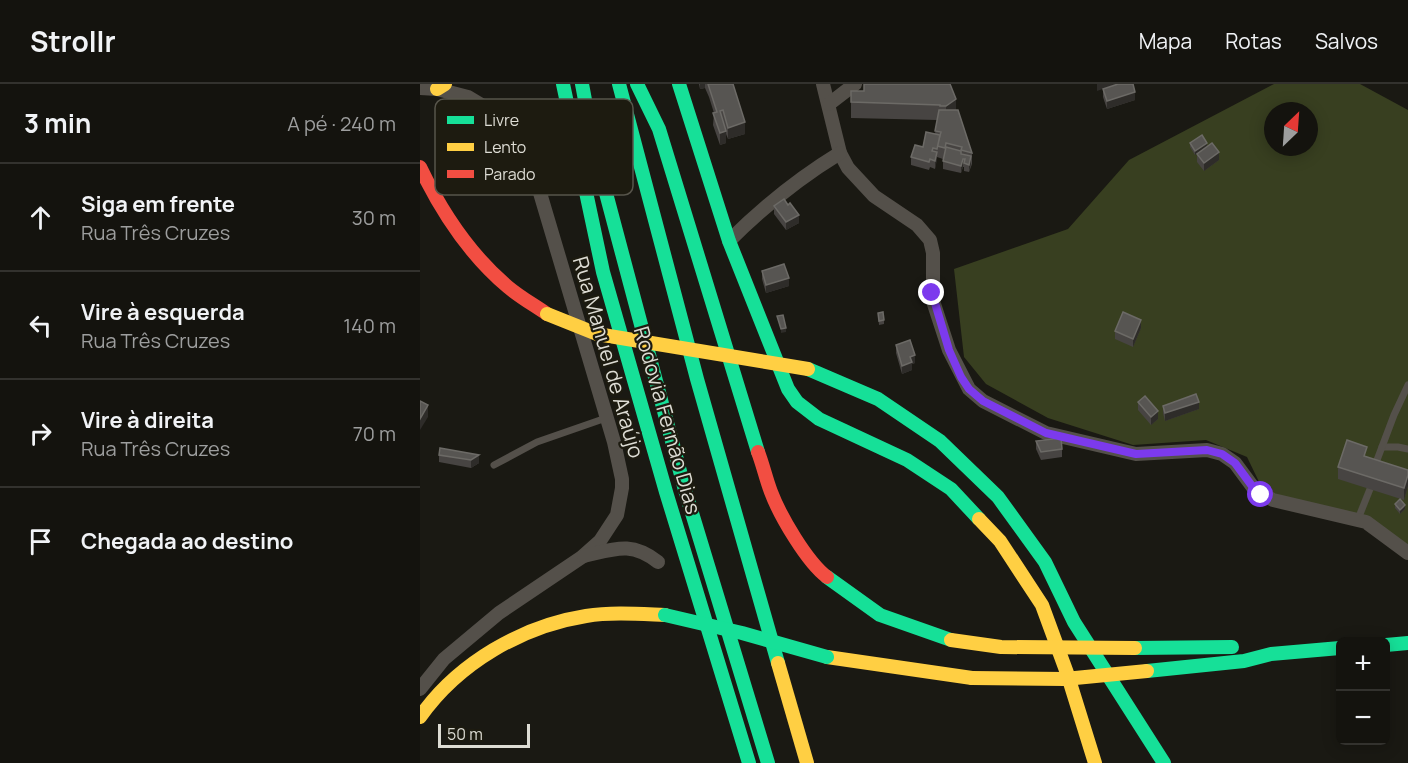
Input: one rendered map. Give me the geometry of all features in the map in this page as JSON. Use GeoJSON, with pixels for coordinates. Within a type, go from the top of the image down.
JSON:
{"type":"FeatureCollection","features":[{"type":"Feature","properties":{"kind":"main road","name":"Rodovia Fernão Dias"},"geometry":{"type":"LineString","coordinates":[[562,84],[565,99]]}},
{"type":"Feature","properties":{"kind":"main road","name":"Rodovia Fernão Dias"},"geometry":{"type":"LineString","coordinates":[[582,84],[585,99]]}},
{"type":"Feature","properties":{"kind":"main road"},"geometry":{"type":"LineString","coordinates":[[619,84],[623,99]]}},
{"type":"Feature","properties":{"kind":"main road"},"geometry":{"type":"LineString","coordinates":[[637,84],[659,129],[771,493],[800,545],[821,573],[880,615],[951,640],[1001,647],[1244,647],[1270,654]]}},
{"type":"Feature","properties":{"kind":"main road"},"geometry":{"type":"LineString","coordinates":[[679,84],[729,241],[788,388],[797,402],[819,418],[908,460],[951,489],[1000,541],[1042,605],[1067,673],[1095,763]]}},
{"type":"Feature","properties":{"kind":"main road"},"geometry":{"type":"LineString","coordinates":[[633,137],[697,379],[807,763]]}},
{"type":"Feature","properties":{"kind":"main road"},"geometry":{"type":"LineString","coordinates":[[420,167],[434,198],[476,255],[508,287],[547,314],[597,334],[808,369],[878,399],[940,441],[998,497],[1045,562],[1074,622],[1164,763]]}},
{"type":"Feature","properties":{"kind":"main road","name":"Rodovia Fernão Dias"},"geometry":{"type":"LineString","coordinates":[[586,195],[603,272],[666,492],[749,763]]}},
{"type":"Feature","properties":{"kind":"main road","name":"Rodovia Fernão Dias"},"geometry":{"type":"LineString","coordinates":[[607,195],[685,490],[768,763]]}},
{"type":"Feature","properties":{"kind":"main road"},"geometry":{"type":"LineString","coordinates":[[420,717],[456,677],[489,652],[532,629],[560,621],[608,613],[665,615],[742,633],[827,657],[972,678],[1065,679],[1244,660],[1270,654],[1336,648]]}},
{"type":"Feature","properties":{"kind":"main road"},"geometry":{"type":"LineString","coordinates":[[1390,645],[1408,643]]}},
{"type":"Feature","properties":{"kind":"street"},"geometry":{"type":"LineString","coordinates":[[823,84],[840,153],[848,168],[874,196],[917,225],[930,240],[933,253],[932,293],[949,350],[969,389],[983,401],[1046,433],[1136,454],[1207,450],[1222,454],[1235,463],[1261,495],[1273,501],[1366,522],[1408,553]]}},
{"type":"Feature","properties":{"kind":"street"},"geometry":{"type":"LineString","coordinates":[[829,104],[855,84]]}},
{"type":"Feature","properties":{"kind":"street","name":"Rua Manuel de Araújo"},"geometry":{"type":"LineString","coordinates":[[420,88],[441,87],[471,99]]}},
{"type":"Feature","properties":{"kind":"street"},"geometry":{"type":"LineString","coordinates":[[729,241],[764,207],[810,171],[840,153]]}},
{"type":"Feature","properties":{"kind":"street","name":"Rua Manuel de Araújo"},"geometry":{"type":"LineString","coordinates":[[420,689],[444,659],[500,613],[582,557],[600,541],[617,515],[622,479],[541,195]]}},
{"type":"Feature","properties":{"kind":"street"},"geometry":{"type":"LineString","coordinates":[[582,557],[621,548],[634,548],[646,552],[658,562]]}},
{"type":"Feature","properties":{"kind":"lane"},"geometry":{"type":"LineString","coordinates":[[1373,471],[1408,384]]}},
{"type":"Feature","properties":{"kind":"lane"},"geometry":{"type":"LineString","coordinates":[[494,465],[537,442],[606,418]]}},
{"type":"Feature","properties":{"kind":"lane"},"geometry":{"type":"LineString","coordinates":[[1382,447],[1408,449]]}},
{"type":"Feature","properties":{"kind":"lane"},"geometry":{"type":"LineString","coordinates":[[1358,519],[1370,489]]}},
{"type":"Feature","properties":{"kind":"green space"},"geometry":{"type":"Polygon","coordinates":[[[1274,84],[1360,84],[1408,110],[1408,548],[1368,519],[1290,500],[1262,488],[1247,457],[1206,440],[1133,445],[1048,418],[986,384],[964,357],[954,269],[1068,229],[1129,160],[1274,84]]]}},
{"type":"Feature","properties":{"kind":"building"},"geometry":{"type":"Polygon","coordinates":[[[708,84],[733,84],[745,122],[728,128],[723,110],[720,111],[726,131],[720,133],[713,113],[717,112],[708,84]]]}},
{"type":"Feature","properties":{"kind":"building"},"geometry":{"type":"Polygon","coordinates":[[[864,84],[950,84],[956,99],[946,106],[851,102],[851,91],[864,91],[864,84]]]}},
{"type":"Feature","properties":{"kind":"building"},"geometry":{"type":"Polygon","coordinates":[[[1118,84],[1133,84],[1135,92],[1107,101],[1103,89],[1118,84]]]}},
{"type":"Feature","properties":{"kind":"building"},"geometry":{"type":"Polygon","coordinates":[[[939,110],[958,110],[972,153],[961,150],[962,147],[946,143],[945,148],[937,146],[941,132],[935,131],[939,110]]]}},
{"type":"Feature","properties":{"kind":"building"},"geometry":{"type":"Polygon","coordinates":[[[926,132],[940,135],[937,149],[933,148],[932,151],[937,152],[935,161],[930,159],[929,162],[911,157],[915,145],[923,147],[926,132]]]}},
{"type":"Feature","properties":{"kind":"building"},"geometry":{"type":"Polygon","coordinates":[[[1202,135],[1207,143],[1195,151],[1190,143],[1202,135]]]}},
{"type":"Feature","properties":{"kind":"building"},"geometry":{"type":"Polygon","coordinates":[[[1212,143],[1219,152],[1204,163],[1197,154],[1212,143]]]}},
{"type":"Feature","properties":{"kind":"building"},"geometry":{"type":"Polygon","coordinates":[[[946,147],[971,156],[969,165],[964,163],[965,159],[961,166],[943,161],[946,147]]]}},
{"type":"Feature","properties":{"kind":"building"},"geometry":{"type":"Polygon","coordinates":[[[784,199],[799,215],[786,222],[774,206],[784,199]]]}},
{"type":"Feature","properties":{"kind":"building"},"geometry":{"type":"Polygon","coordinates":[[[784,264],[789,278],[766,285],[762,271],[784,264]]]}},
{"type":"Feature","properties":{"kind":"building"},"geometry":{"type":"Polygon","coordinates":[[[883,312],[884,320],[879,321],[878,313],[883,312]]]}},
{"type":"Feature","properties":{"kind":"building"},"geometry":{"type":"Polygon","coordinates":[[[1123,312],[1141,320],[1133,339],[1115,331],[1123,312]]]}},
{"type":"Feature","properties":{"kind":"building"},"geometry":{"type":"Polygon","coordinates":[[[783,315],[786,328],[781,329],[777,316],[783,315]]]}},
{"type":"Feature","properties":{"kind":"building"},"geometry":{"type":"Polygon","coordinates":[[[910,340],[915,355],[910,357],[912,362],[902,366],[896,345],[910,340]]]}},
{"type":"Feature","properties":{"kind":"building"},"geometry":{"type":"Polygon","coordinates":[[[1196,394],[1199,402],[1165,413],[1163,406],[1196,394]]]}},
{"type":"Feature","properties":{"kind":"building"},"geometry":{"type":"Polygon","coordinates":[[[1145,396],[1158,411],[1151,417],[1138,402],[1145,396]]]}},
{"type":"Feature","properties":{"kind":"building"},"geometry":{"type":"Polygon","coordinates":[[[420,401],[428,405],[420,419],[420,401]]]}},
{"type":"Feature","properties":{"kind":"building"},"geometry":{"type":"Polygon","coordinates":[[[1061,438],[1062,449],[1041,452],[1036,441],[1061,438]]]}},
{"type":"Feature","properties":{"kind":"building"},"geometry":{"type":"Polygon","coordinates":[[[1347,440],[1367,447],[1364,456],[1408,470],[1404,488],[1338,467],[1347,440]]]}},
{"type":"Feature","properties":{"kind":"building"},"geometry":{"type":"Polygon","coordinates":[[[440,448],[479,455],[471,460],[439,455],[440,448]]]}},
{"type":"Feature","properties":{"kind":"building"},"geometry":{"type":"Polygon","coordinates":[[[1400,499],[1405,505],[1400,510],[1395,504],[1400,499]]]}},
{"type":"Feature","properties":{"kind":"traffic: fast"},"geometry":{"type":"LineString","coordinates":[[563,84],[566,99]]}},
{"type":"Feature","properties":{"kind":"traffic: fast"},"geometry":{"type":"LineString","coordinates":[[582,84],[585,99]]}},
{"type":"Feature","properties":{"kind":"traffic: fast"},"geometry":{"type":"LineString","coordinates":[[619,84],[623,99]]}},
{"type":"Feature","properties":{"kind":"traffic: fast"},"geometry":{"type":"LineString","coordinates":[[637,84],[659,129],[758,452]]}},
{"type":"Feature","properties":{"kind":"traffic: fast"},"geometry":{"type":"LineString","coordinates":[[679,84],[729,241],[788,389],[797,402],[819,419],[907,460],[951,489],[979,519]]}},
{"type":"Feature","properties":{"kind":"traffic: fast"},"geometry":{"type":"LineString","coordinates":[[633,137],[697,379],[778,663]]}},
{"type":"Feature","properties":{"kind":"traffic: fast"},"geometry":{"type":"LineString","coordinates":[[587,195],[603,272],[666,492],[749,763]]}},
{"type":"Feature","properties":{"kind":"traffic: fast"},"geometry":{"type":"LineString","coordinates":[[607,195],[685,490],[768,763]]}},
{"type":"Feature","properties":{"kind":"traffic: fast"},"geometry":{"type":"LineString","coordinates":[[808,369],[878,399],[940,441],[998,497],[1045,562],[1074,622],[1164,763]]}},
{"type":"Feature","properties":{"kind":"traffic: fast"},"geometry":{"type":"LineString","coordinates":[[827,577],[880,615],[951,640]]}},
{"type":"Feature","properties":{"kind":"traffic: fast"},"geometry":{"type":"LineString","coordinates":[[665,615],[742,633],[827,657]]}},
{"type":"Feature","properties":{"kind":"traffic: fast"},"geometry":{"type":"LineString","coordinates":[[1390,645],[1408,643]]}},
{"type":"Feature","properties":{"kind":"traffic: fast"},"geometry":{"type":"LineString","coordinates":[[1135,648],[1232,647]]}},
{"type":"Feature","properties":{"kind":"traffic: fast"},"geometry":{"type":"LineString","coordinates":[[1147,671],[1244,661],[1271,654],[1336,648]]}},
{"type":"Feature","properties":{"kind":"traffic: slow"},"geometry":{"type":"LineString","coordinates":[[437,89],[445,84]]}},
{"type":"Feature","properties":{"kind":"traffic: slow"},"geometry":{"type":"LineString","coordinates":[[547,314],[597,334],[808,369]]}},
{"type":"Feature","properties":{"kind":"traffic: slow"},"geometry":{"type":"LineString","coordinates":[[979,519],[1000,541],[1042,605],[1067,673],[1095,763]]}},
{"type":"Feature","properties":{"kind":"traffic: slow"},"geometry":{"type":"LineString","coordinates":[[420,717],[435,698],[472,664],[493,650],[538,628],[586,616],[665,615]]}},
{"type":"Feature","properties":{"kind":"traffic: slow"},"geometry":{"type":"LineString","coordinates":[[951,640],[1001,647],[1135,648]]}},
{"type":"Feature","properties":{"kind":"traffic: slow"},"geometry":{"type":"LineString","coordinates":[[827,657],[972,678]]}},
{"type":"Feature","properties":{"kind":"traffic: slow"},"geometry":{"type":"LineString","coordinates":[[778,663],[807,763]]}},
{"type":"Feature","properties":{"kind":"traffic: slow"},"geometry":{"type":"LineString","coordinates":[[972,678],[1065,679],[1147,671]]}},
{"type":"Feature","properties":{"kind":"traffic: jam"},"geometry":{"type":"LineString","coordinates":[[420,167],[447,217],[481,261],[508,287],[547,314]]}},
{"type":"Feature","properties":{"kind":"traffic: jam"},"geometry":{"type":"LineString","coordinates":[[758,452],[771,492],[787,525],[811,561],[827,577]]}},
{"type":"Feature","properties":{"kind":"route"},"geometry":{"type":"LineString","coordinates":[[932,293],[949,350],[961,377],[969,389],[983,401],[1046,433],[1136,454],[1207,450],[1222,454],[1235,463],[1261,495]]}}]}
